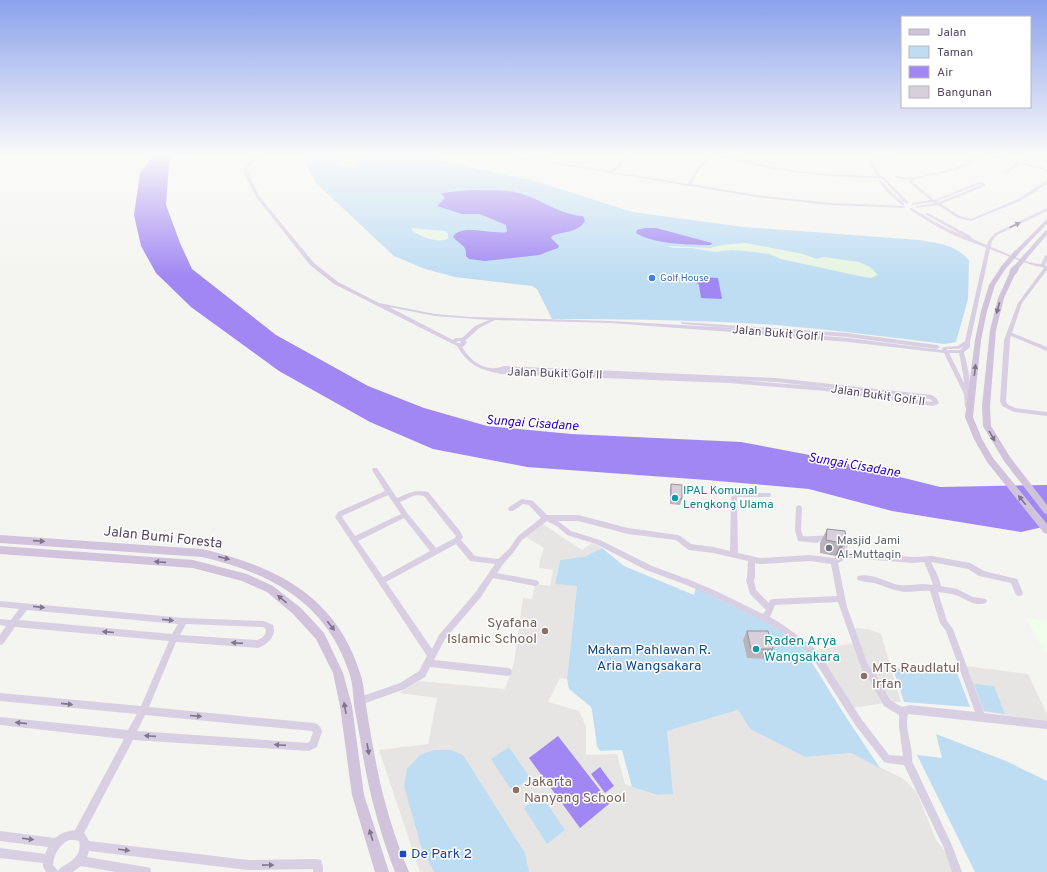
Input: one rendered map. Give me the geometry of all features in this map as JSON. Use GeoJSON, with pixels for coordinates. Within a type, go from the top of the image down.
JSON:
{"type":"FeatureCollection","features":[{"type":"Feature","properties":{"kind":"main road"},"geometry":{"type":"LineString","coordinates":[[1047,222],[1032,235],[1003,268],[992,285],[978,340],[970,417],[978,439],[990,460],[1047,530]]}},
{"type":"Feature","properties":{"kind":"main road"},"geometry":{"type":"LineString","coordinates":[[1047,232],[1013,272],[1001,298],[993,330],[986,406],[987,426],[1007,459],[1047,511]]}},
{"type":"Feature","properties":{"kind":"main road","name":"Jalan Bumi Foresta"},"geometry":{"type":"LineString","coordinates":[[0,539],[202,553],[227,558],[254,567],[281,580],[308,600],[333,627],[347,652],[356,676],[375,789],[397,861],[402,872]]}},
{"type":"Feature","properties":{"kind":"main road"},"geometry":{"type":"LineString","coordinates":[[4,550],[17,540]]}},
{"type":"Feature","properties":{"kind":"main road","name":"Jalan Bumi Foresta"},"geometry":{"type":"LineString","coordinates":[[4,550],[193,564],[218,569],[244,577],[270,589],[297,611],[320,636],[338,673],[346,706],[358,795],[382,872]]}},
{"type":"Feature","properties":{"kind":"street","name":"Jalan Bukit Golf I"},"geometry":{"type":"LineString","coordinates":[[258,196],[318,270],[336,283],[453,342]]}},
{"type":"Feature","properties":{"kind":"street"},"geometry":{"type":"LineString","coordinates":[[761,196],[796,201],[866,206],[936,203]]}},
{"type":"Feature","properties":{"kind":"street"},"geometry":{"type":"LineString","coordinates":[[893,196],[911,209],[944,229],[1009,256],[1044,267]]}},
{"type":"Feature","properties":{"kind":"street"},"geometry":{"type":"LineString","coordinates":[[927,196],[959,217],[971,220],[1019,200],[1026,196]]}},
{"type":"Feature","properties":{"kind":"street"},"geometry":{"type":"LineString","coordinates":[[911,209],[936,203],[955,196]]}},
{"type":"Feature","properties":{"kind":"street"},"geometry":{"type":"LineString","coordinates":[[913,204],[928,215],[968,236],[972,240]]}},
{"type":"Feature","properties":{"kind":"street"},"geometry":{"type":"LineString","coordinates":[[970,417],[966,374],[961,351],[967,347],[990,241],[996,234],[1047,209]]}},
{"type":"Feature","properties":{"kind":"street"},"geometry":{"type":"LineString","coordinates":[[1047,256],[1044,267],[1020,303],[1006,340],[1003,403],[1014,410],[1047,414]]}},
{"type":"Feature","properties":{"kind":"street","name":"Jalan Bukit Golf I"},"geometry":{"type":"LineString","coordinates":[[378,304],[408,310],[494,320],[610,322],[775,333],[961,351]]}},
{"type":"Feature","properties":{"kind":"street"},"geometry":{"type":"LineString","coordinates":[[402,317],[408,310]]}},
{"type":"Feature","properties":{"kind":"street"},"geometry":{"type":"LineString","coordinates":[[472,318],[477,326]]}},
{"type":"Feature","properties":{"kind":"street","name":"Jalan Bukit Golf I"},"geometry":{"type":"LineString","coordinates":[[459,346],[464,343],[463,340],[477,326],[494,320]]}},
{"type":"Feature","properties":{"kind":"street"},"geometry":{"type":"LineString","coordinates":[[1009,333],[1047,349]]}},
{"type":"Feature","properties":{"kind":"street"},"geometry":{"type":"LineString","coordinates":[[453,342],[456,340],[463,340]]}},
{"type":"Feature","properties":{"kind":"street","name":"Jalan Bukit Golf II"},"geometry":{"type":"LineString","coordinates":[[453,342],[459,346],[472,363],[491,370],[501,372],[730,381],[825,389],[933,404],[936,403],[932,397],[776,380],[504,368],[491,370]]}},
{"type":"Feature","properties":{"kind":"street","name":"Jalan Bukit Golf I"},"geometry":{"type":"LineString","coordinates":[[944,350],[959,347],[967,342]]}},
{"type":"Feature","properties":{"kind":"street"},"geometry":{"type":"LineString","coordinates":[[944,350],[967,394]]}},
{"type":"Feature","properties":{"kind":"street"},"geometry":{"type":"LineString","coordinates":[[375,470],[405,515],[434,551]]}},
{"type":"Feature","properties":{"kind":"street"},"geometry":{"type":"LineString","coordinates":[[389,492],[338,516],[382,581],[431,660],[508,672]]}},
{"type":"Feature","properties":{"kind":"street"},"geometry":{"type":"LineString","coordinates":[[396,501],[415,493],[426,494],[458,533],[460,537],[458,540],[473,559],[500,562]]}},
{"type":"Feature","properties":{"kind":"street"},"geometry":{"type":"LineString","coordinates":[[734,554],[735,495],[768,495]]}},
{"type":"Feature","properties":{"kind":"street"},"geometry":{"type":"LineString","coordinates":[[513,508],[522,501],[531,503],[545,519],[560,525],[569,533],[598,542],[616,553],[687,582],[765,619],[790,634],[815,654],[859,723],[887,759],[907,761]]}},
{"type":"Feature","properties":{"kind":"street"},"geometry":{"type":"LineString","coordinates":[[799,508],[798,530],[800,539],[817,540],[816,538],[843,541],[846,555]]}},
{"type":"Feature","properties":{"kind":"street"},"geometry":{"type":"LineString","coordinates":[[354,540],[405,515]]}},
{"type":"Feature","properties":{"kind":"street"},"geometry":{"type":"LineString","coordinates":[[360,701],[402,686],[418,678],[431,660],[442,637],[478,595],[500,562],[511,551],[520,538],[545,519],[578,518],[628,532],[678,538],[689,547],[734,554],[752,559],[787,560],[810,558],[839,561],[846,555],[914,560],[926,559],[958,563],[970,566],[982,574],[1014,581],[1019,593]]}},
{"type":"Feature","properties":{"kind":"street"},"geometry":{"type":"LineString","coordinates":[[382,581],[434,551],[458,540]]}},
{"type":"Feature","properties":{"kind":"street"},"geometry":{"type":"LineString","coordinates":[[752,559],[750,580],[752,592],[769,608]]}},
{"type":"Feature","properties":{"kind":"street"},"geometry":{"type":"LineString","coordinates":[[926,559],[934,576],[937,588],[934,591],[944,623],[949,629],[982,717]]}},
{"type":"Feature","properties":{"kind":"street"},"geometry":{"type":"LineString","coordinates":[[834,561],[841,599],[865,667],[887,703],[903,713]]}},
{"type":"Feature","properties":{"kind":"street"},"geometry":{"type":"LineString","coordinates":[[491,575],[535,583]]}},
{"type":"Feature","properties":{"kind":"street"},"geometry":{"type":"LineString","coordinates":[[861,578],[875,580],[896,588],[937,588],[957,592],[972,600],[983,601]]}},
{"type":"Feature","properties":{"kind":"street"},"geometry":{"type":"LineString","coordinates":[[765,619],[771,604],[776,602],[841,599]]}},
{"type":"Feature","properties":{"kind":"street"},"geometry":{"type":"LineString","coordinates":[[0,604],[184,621],[264,624],[270,627],[270,632],[266,641],[258,644],[0,622]]}},
{"type":"Feature","properties":{"kind":"street"},"geometry":{"type":"LineString","coordinates":[[0,641],[25,606]]}},
{"type":"Feature","properties":{"kind":"street"},"geometry":{"type":"LineString","coordinates":[[78,834],[143,711],[174,638],[184,621]]}},
{"type":"Feature","properties":{"kind":"street"},"geometry":{"type":"LineString","coordinates":[[0,697],[314,727],[318,731],[314,744],[309,747],[130,735],[0,721]]}},
{"type":"Feature","properties":{"kind":"street"},"geometry":{"type":"LineString","coordinates":[[903,713],[905,710],[910,709],[1047,725]]}},
{"type":"Feature","properties":{"kind":"street"},"geometry":{"type":"LineString","coordinates":[[903,713],[903,725],[909,753],[907,761],[948,846],[957,872]]}},
{"type":"Feature","properties":{"kind":"street"},"geometry":{"type":"LineString","coordinates":[[53,872],[48,867],[47,859],[50,850],[56,843],[71,834],[78,834],[82,837],[86,846],[84,854],[70,869],[62,872]]}},
{"type":"Feature","properties":{"kind":"street"},"geometry":{"type":"LineString","coordinates":[[0,836],[56,843]]}},
{"type":"Feature","properties":{"kind":"street"},"geometry":{"type":"LineString","coordinates":[[86,846],[246,868],[316,864],[318,867],[318,872]]}},
{"type":"Feature","properties":{"kind":"street"},"geometry":{"type":"LineString","coordinates":[[0,853],[47,859]]}},
{"type":"Feature","properties":{"kind":"street"},"geometry":{"type":"LineString","coordinates":[[79,861],[146,872]]}},
{"type":"Feature","properties":{"kind":"shaded area","name":"Jakarta Nanyang School"},"geometry":{"type":"Polygon","coordinates":[[[543,524],[582,550],[592,543],[602,548],[586,556],[560,560],[555,583],[577,586],[567,679],[560,678],[548,702],[579,711],[586,726],[586,755],[617,754],[625,784],[655,795],[672,794],[667,731],[738,710],[750,729],[805,757],[851,753],[904,779],[917,793],[936,840],[959,869],[955,872],[420,872],[379,750],[428,744],[437,698],[399,693],[419,681],[505,689],[514,663],[523,598],[532,599],[535,584],[550,586],[553,570],[539,568],[544,548],[526,537],[543,524]]]}},
{"type":"Feature","properties":{"kind":"shaded area"},"geometry":{"type":"Polygon","coordinates":[[[1026,618],[1047,621],[1047,655],[1043,649],[1026,618]]]}},
{"type":"Feature","properties":{"kind":"shaded area","name":"MTs Raudlatul Irfan"},"geometry":{"type":"Polygon","coordinates":[[[854,628],[868,629],[881,634],[901,702],[890,702],[854,708],[818,650],[859,642],[854,628]]]}},
{"type":"Feature","properties":{"kind":"shaded area"},"geometry":{"type":"Polygon","coordinates":[[[965,666],[1028,674],[1047,714],[1047,722],[980,711],[965,666]]]}},
{"type":"Feature","properties":{"kind":"green space"},"geometry":{"type":"Polygon","coordinates":[[[330,196],[581,196],[632,212],[744,227],[920,240],[941,244],[952,248],[969,260],[968,299],[956,342],[945,344],[776,325],[664,320],[552,319],[537,289],[532,286],[455,277],[425,269],[394,256],[330,196]]]}},
{"type":"Feature","properties":{"kind":"green space","name":"Makam Pahlawan R. Aria Wangsakara"},"geometry":{"type":"Polygon","coordinates":[[[602,548],[624,566],[694,595],[696,588],[770,624],[795,642],[806,653],[880,768],[851,753],[805,757],[750,729],[738,710],[667,731],[673,794],[657,795],[632,787],[622,750],[600,751],[597,746],[592,710],[590,706],[569,689],[567,679],[577,586],[555,584],[560,560],[586,556],[602,548]]]}},
{"type":"Feature","properties":{"kind":"green space"},"geometry":{"type":"Polygon","coordinates":[[[893,668],[957,673],[970,707],[904,702],[893,668]]]}},
{"type":"Feature","properties":{"kind":"green space"},"geometry":{"type":"Polygon","coordinates":[[[974,684],[994,686],[1005,714],[984,711],[974,684]]]}},
{"type":"Feature","properties":{"kind":"green space"},"geometry":{"type":"Polygon","coordinates":[[[936,734],[1006,761],[1047,781],[1047,872],[975,872],[917,755],[942,758],[936,734]]]}},
{"type":"Feature","properties":{"kind":"green space"},"geometry":{"type":"Polygon","coordinates":[[[509,747],[530,778],[512,791],[491,759],[509,747]]]}},
{"type":"Feature","properties":{"kind":"green space"},"geometry":{"type":"Polygon","coordinates":[[[434,750],[451,750],[463,755],[525,853],[529,872],[434,872],[421,846],[404,786],[407,769],[420,755],[434,750]]]}},
{"type":"Feature","properties":{"kind":"green space"},"geometry":{"type":"Polygon","coordinates":[[[541,795],[565,830],[547,844],[524,808],[541,795]]]}},
{"type":"Feature","properties":{"kind":"sand"},"geometry":{"type":"Polygon","coordinates":[[[412,228],[445,231],[448,234],[448,238],[440,241],[430,239],[412,231],[412,228]]]}},
{"type":"Feature","properties":{"kind":"sand"},"geometry":{"type":"Polygon","coordinates":[[[746,243],[803,254],[817,259],[823,257],[859,262],[870,267],[878,275],[871,278],[859,276],[781,259],[770,254],[731,250],[715,252],[692,248],[673,248],[668,246],[710,248],[722,245],[746,243]]]}},
{"type":"Feature","properties":{"kind":"water","name":"Sungai Cisadane"},"geometry":{"type":"Polygon","coordinates":[[[137,196],[167,196],[166,205],[180,243],[192,269],[276,335],[368,386],[424,408],[487,426],[571,434],[741,442],[820,457],[940,487],[1047,485],[1047,526],[1021,532],[892,511],[809,489],[527,467],[433,449],[370,422],[279,371],[191,307],[156,273],[141,246],[134,215],[137,196]]]}},
{"type":"Feature","properties":{"kind":"water"},"geometry":{"type":"Polygon","coordinates":[[[443,196],[526,196],[566,213],[583,216],[585,221],[574,230],[552,236],[551,238],[559,246],[558,248],[539,255],[485,261],[469,259],[466,256],[464,247],[453,237],[457,233],[470,230],[501,233],[507,232],[506,225],[480,214],[462,214],[437,206],[445,198],[443,196]]]}},
{"type":"Feature","properties":{"kind":"water"},"geometry":{"type":"Polygon","coordinates":[[[656,228],[712,243],[711,245],[693,245],[662,242],[643,237],[636,233],[637,230],[656,228]]]}},
{"type":"Feature","properties":{"kind":"water"},"geometry":{"type":"Polygon","coordinates":[[[692,278],[718,278],[722,299],[701,298],[699,285],[692,278]]]}},
{"type":"Feature","properties":{"kind":"water"},"geometry":{"type":"Polygon","coordinates":[[[558,736],[610,803],[580,828],[529,758],[558,736]]]}},
{"type":"Feature","properties":{"kind":"water"},"geometry":{"type":"Polygon","coordinates":[[[600,767],[614,786],[605,793],[591,774],[600,767]]]}},
{"type":"Feature","properties":{"kind":"building"},"geometry":{"type":"Polygon","coordinates":[[[671,484],[682,485],[682,499],[671,498],[671,484]]]}},
{"type":"Feature","properties":{"kind":"building"},"geometry":{"type":"Polygon","coordinates":[[[827,529],[845,531],[846,541],[841,543],[826,540],[827,529]]]}},
{"type":"Feature","properties":{"kind":"building"},"geometry":{"type":"Polygon","coordinates":[[[747,631],[768,631],[773,649],[751,649],[747,631]]]}},
{"type":"Feature","properties":{"kind":"place","name":"Golf House"},"geometry":{"type":"Point","coordinates":[652,278]}},
{"type":"Feature","properties":{"kind":"place","name":"IPAL Komunal Lengkong Ulama"},"geometry":{"type":"Point","coordinates":[675,498]}},
{"type":"Feature","properties":{"kind":"place","name":"Masjid Jami Al-Muttaqin"},"geometry":{"type":"Point","coordinates":[829,548]}},
{"type":"Feature","properties":{"kind":"place","name":"Syafana Islamic School"},"geometry":{"type":"Point","coordinates":[545,631]}},
{"type":"Feature","properties":{"kind":"place","name":"Raden Arya Wangsakara"},"geometry":{"type":"Point","coordinates":[756,649]}},
{"type":"Feature","properties":{"kind":"place","name":"MTs Raudlatul Irfan"},"geometry":{"type":"Point","coordinates":[864,676]}},
{"type":"Feature","properties":{"kind":"place","name":"Jakarta Nanyang School"},"geometry":{"type":"Point","coordinates":[516,790]}},
{"type":"Feature","properties":{"kind":"place","name":"De Park 2"},"geometry":{"type":"Point","coordinates":[403,854]}}]}
